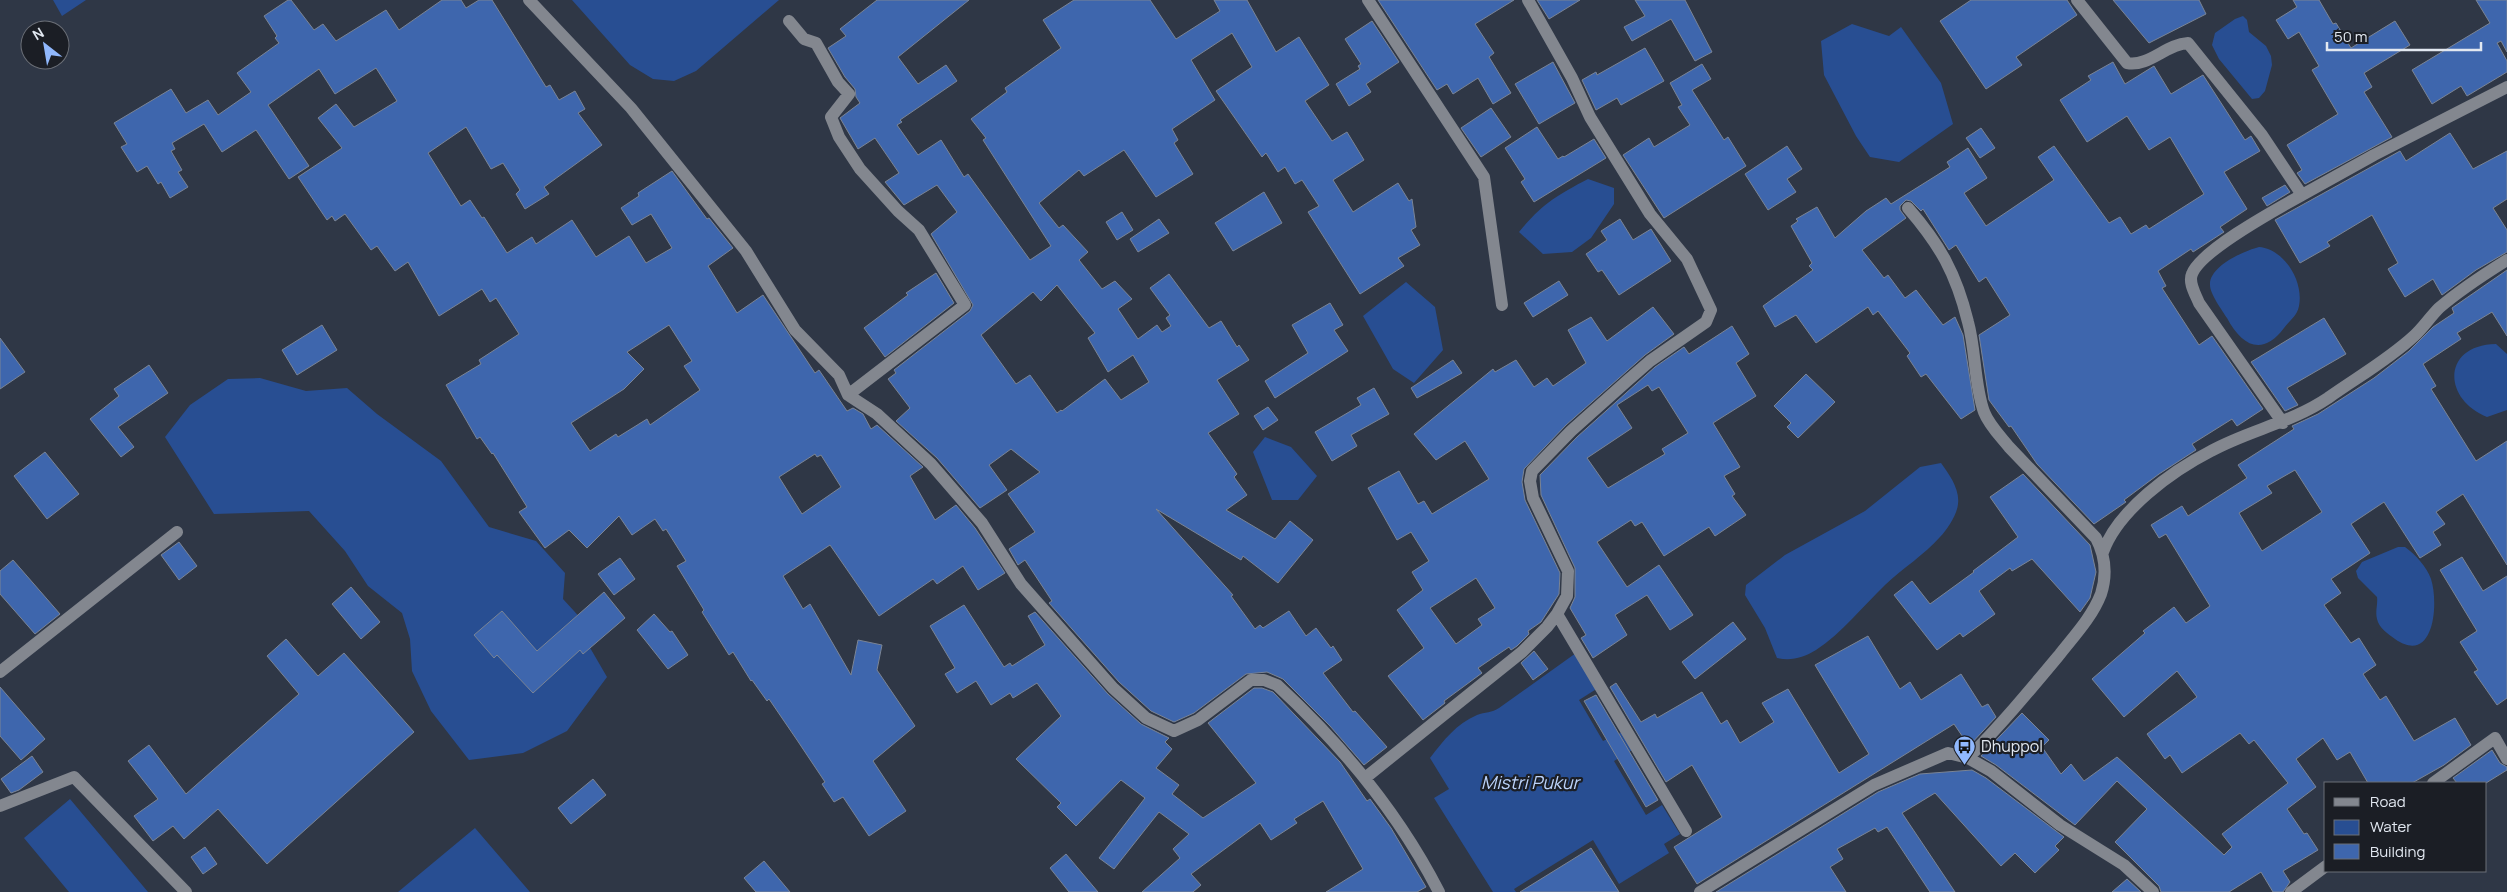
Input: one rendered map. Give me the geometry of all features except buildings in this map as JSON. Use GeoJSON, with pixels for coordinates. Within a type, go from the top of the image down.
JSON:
{"type":"FeatureCollection","features":[{"type":"Feature","properties":{"kind":"street"},"geometry":{"type":"LineString","coordinates":[[529,0],[631,108],[746,251],[795,330],[839,375],[848,395],[877,414],[931,464],[982,523],[1020,584],[1113,688],[1146,718],[1174,731],[1198,720],[1250,680],[1264,680],[1277,685],[1365,778],[1401,826],[1439,892]]}},
{"type":"Feature","properties":{"kind":"street"},"geometry":{"type":"LineString","coordinates":[[1368,0],[1484,177],[1502,304]]}},
{"type":"Feature","properties":{"kind":"street"},"geometry":{"type":"LineString","coordinates":[[1365,778],[1522,652],[1548,627],[1567,596],[1568,571],[1533,498],[1530,481],[1532,471],[1571,430],[1644,366],[1706,322],[1711,310],[1687,259],[1650,214],[1590,117],[1572,78],[1528,0]]}},
{"type":"Feature","properties":{"kind":"street"},"geometry":{"type":"LineString","coordinates":[[2077,0],[2127,63],[2136,65],[2178,43],[2188,43],[2262,136],[2302,195]]}},
{"type":"Feature","properties":{"kind":"street"},"geometry":{"type":"LineString","coordinates":[[789,20],[804,39],[816,43],[838,82],[849,94],[831,117],[839,136],[860,169],[898,211],[919,230],[965,304],[848,395]]}},
{"type":"Feature","properties":{"kind":"street"},"geometry":{"type":"LineString","coordinates":[[2282,423],[2200,303],[2192,287],[2191,274],[2201,260],[2217,246],[2302,195],[2374,155],[2507,87]]}},
{"type":"Feature","properties":{"kind":"street"},"geometry":{"type":"LineString","coordinates":[[1908,208],[1941,248],[1959,289],[1975,352],[1985,413],[1995,431],[2096,538],[2103,552],[2104,571],[2101,592],[2091,615],[2029,691],[1968,758]]}},
{"type":"Feature","properties":{"kind":"street"},"geometry":{"type":"LineString","coordinates":[[2103,552],[2109,537],[2121,520],[2165,481],[2211,451],[2305,413],[2414,336],[2437,310],[2458,293],[2507,260]]}},
{"type":"Feature","properties":{"kind":"street"},"geometry":{"type":"LineString","coordinates":[[0,672],[177,532]]}},
{"type":"Feature","properties":{"kind":"street"},"geometry":{"type":"LineString","coordinates":[[1557,614],[1686,831]]}},
{"type":"Feature","properties":{"kind":"street"},"geometry":{"type":"LineString","coordinates":[[2434,782],[2494,738],[2507,759]]}},
{"type":"Feature","properties":{"kind":"street"},"geometry":{"type":"LineString","coordinates":[[1700,892],[1874,786],[1948,754],[1968,758],[1998,776],[2060,825],[2124,865],[2154,892]]}},
{"type":"Feature","properties":{"kind":"street"},"geometry":{"type":"LineString","coordinates":[[0,806],[74,777],[186,892]]}},
{"type":"Feature","properties":{"kind":"street"},"geometry":{"type":"LineString","coordinates":[[2291,892],[2324,867]]}},
{"type":"Feature","properties":{"kind":"water"},"geometry":{"type":"Polygon","coordinates":[[[53,0],[86,0],[62,16],[53,0]]]}},
{"type":"Feature","properties":{"kind":"water"},"geometry":{"type":"Polygon","coordinates":[[[572,0],[779,0],[696,71],[674,81],[653,79],[630,65],[572,0]]]}},
{"type":"Feature","properties":{"kind":"water"},"geometry":{"type":"Polygon","coordinates":[[[2243,16],[2247,20],[2249,32],[2266,46],[2271,56],[2272,65],[2265,91],[2259,98],[2252,99],[2219,59],[2212,45],[2215,33],[2235,19],[2243,16]]]}},
{"type":"Feature","properties":{"kind":"water"},"geometry":{"type":"Polygon","coordinates":[[[1852,24],[1889,36],[1901,27],[1941,83],[1953,124],[1899,162],[1870,157],[1856,136],[1824,75],[1821,41],[1852,24]]]}},
{"type":"Feature","properties":{"kind":"water"},"geometry":{"type":"Polygon","coordinates":[[[1588,179],[1614,188],[1614,204],[1591,238],[1572,252],[1543,254],[1519,232],[1550,201],[1588,179]]]}},
{"type":"Feature","properties":{"kind":"water"},"geometry":{"type":"Polygon","coordinates":[[[2259,247],[2268,249],[2284,260],[2295,277],[2300,296],[2297,313],[2293,318],[2276,337],[2268,343],[2260,345],[2246,341],[2233,328],[2212,293],[2210,285],[2211,278],[2215,272],[2228,260],[2259,247]]]}},
{"type":"Feature","properties":{"kind":"water"},"geometry":{"type":"Polygon","coordinates":[[[1406,282],[1435,307],[1443,350],[1414,383],[1393,369],[1363,316],[1406,282]]]}},
{"type":"Feature","properties":{"kind":"water"},"geometry":{"type":"Polygon","coordinates":[[[2496,344],[2507,354],[2507,410],[2487,417],[2472,409],[2462,398],[2456,386],[2454,374],[2458,363],[2465,353],[2478,347],[2496,344]]]}},
{"type":"Feature","properties":{"kind":"water"},"geometry":{"type":"Polygon","coordinates":[[[260,378],[306,391],[347,388],[377,414],[441,461],[489,527],[536,541],[565,573],[563,599],[585,623],[589,646],[607,677],[567,731],[523,753],[469,760],[431,711],[412,671],[410,639],[402,613],[368,586],[345,551],[309,511],[214,514],[165,437],[190,405],[228,379],[260,378]]]}},
{"type":"Feature","properties":{"kind":"water"},"geometry":{"type":"Polygon","coordinates":[[[1265,437],[1291,447],[1317,476],[1298,500],[1272,500],[1253,452],[1265,437]]]}},
{"type":"Feature","properties":{"kind":"water"},"geometry":{"type":"Polygon","coordinates":[[[1941,463],[1953,482],[1958,498],[1956,513],[1943,534],[1885,585],[1826,643],[1802,657],[1792,659],[1777,658],[1765,628],[1745,595],[1746,585],[1785,555],[1865,511],[1920,467],[1941,463]]]}},
{"type":"Feature","properties":{"kind":"water"},"geometry":{"type":"Polygon","coordinates":[[[2398,547],[2405,547],[2413,553],[2427,570],[2431,579],[2434,603],[2431,628],[2426,638],[2418,645],[2408,645],[2395,639],[2382,628],[2376,616],[2377,597],[2358,578],[2356,571],[2362,562],[2398,547]]]}},
{"type":"Feature","properties":{"kind":"water","name":"Mistri Pukur"},"geometry":{"type":"Polygon","coordinates":[[[1576,653],[1598,688],[1579,700],[1603,741],[1622,732],[1632,750],[1614,761],[1646,815],[1662,805],[1680,834],[1664,844],[1669,853],[1619,884],[1593,840],[1514,889],[1516,892],[1493,892],[1434,798],[1449,789],[1430,758],[1445,739],[1463,723],[1477,715],[1499,708],[1576,653]]]}},
{"type":"Feature","properties":{"kind":"water"},"geometry":{"type":"Polygon","coordinates":[[[70,799],[148,892],[69,892],[24,838],[70,799]]]}},
{"type":"Feature","properties":{"kind":"water"},"geometry":{"type":"Polygon","coordinates":[[[475,828],[530,892],[398,892],[475,828]]]}},
{"type":"Feature","properties":{"kind":"place","name":"Dhuppol"},"geometry":{"type":"Point","coordinates":[1965,765]}}]}
